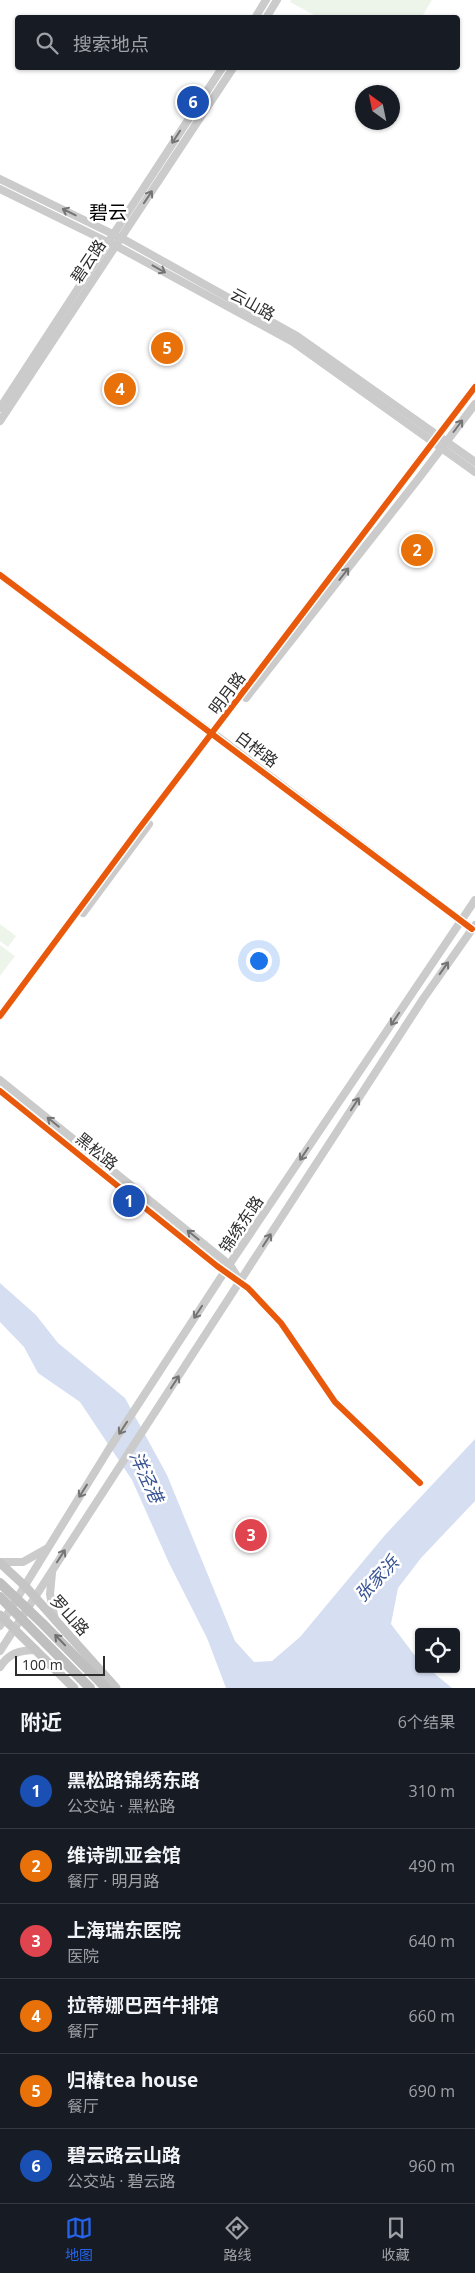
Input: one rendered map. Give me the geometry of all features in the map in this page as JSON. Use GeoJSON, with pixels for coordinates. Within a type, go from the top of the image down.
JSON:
{"type":"FeatureCollection","features":[{"type":"Feature","properties":{"kind":"highway"},"geometry":{"type":"LineString","coordinates":[[0,1583],[106,1688]]}},
{"type":"Feature","properties":{"kind":"highway"},"geometry":{"type":"LineString","coordinates":[[0,1597],[90,1688]]}},
{"type":"Feature","properties":{"kind":"main road","name":"罗山路"},"geometry":{"type":"LineString","coordinates":[[0,1563],[25,1586],[116,1688]]}},
{"type":"Feature","properties":{"kind":"main road"},"geometry":{"type":"LineString","coordinates":[[2,1620],[15,1629],[74,1688]]}},
{"type":"Feature","properties":{"kind":"street"},"geometry":{"type":"LineString","coordinates":[[257,15],[266,0]]}},
{"type":"Feature","properties":{"kind":"street"},"geometry":{"type":"LineString","coordinates":[[268,15],[277,0]]}},
{"type":"Feature","properties":{"kind":"street","name":"碧云路"},"geometry":{"type":"LineString","coordinates":[[0,420],[112,244],[113,233],[221,70]]}},
{"type":"Feature","properties":{"kind":"street","name":"碧云路"},"geometry":{"type":"LineString","coordinates":[[0,408],[112,244],[121,238],[232,70]]}},
{"type":"Feature","properties":{"kind":"street","name":"云山路"},"geometry":{"type":"LineString","coordinates":[[0,179],[113,233],[297,336],[436,438],[475,472]]}},
{"type":"Feature","properties":{"kind":"street","name":"云山路"},"geometry":{"type":"LineString","coordinates":[[0,189],[112,244],[293,342],[436,438]]}},
{"type":"Feature","properties":{"kind":"street","name":"明月路"},"geometry":{"type":"LineString","coordinates":[[0,1023],[475,387]]}},
{"type":"Feature","properties":{"kind":"street","name":"明月路"},"geometry":{"type":"LineString","coordinates":[[0,1016],[134,836],[475,404]]}},
{"type":"Feature","properties":{"kind":"street","name":"云山路"},"geometry":{"type":"LineString","coordinates":[[444,445],[475,462]]}},
{"type":"Feature","properties":{"kind":"street","name":"白桦路"},"geometry":{"type":"LineString","coordinates":[[0,575],[461,920],[474,927]]}},
{"type":"Feature","properties":{"kind":"street","name":"锦绣东路"},"geometry":{"type":"LineString","coordinates":[[2,1620],[109,1449],[227,1268],[475,900]]}},
{"type":"Feature","properties":{"kind":"street","name":"锦绣东路"},"geometry":{"type":"LineString","coordinates":[[0,1651],[426,994],[474,927]]}},
{"type":"Feature","properties":{"kind":"street"},"geometry":{"type":"LineString","coordinates":[[0,1080],[227,1268],[248,1288],[281,1323],[335,1402],[420,1483]]}},
{"type":"Feature","properties":{"kind":"street","name":"黑松路"},"geometry":{"type":"LineString","coordinates":[[0,1091],[227,1268]]}},
{"type":"Feature","properties":{"kind":"street"},"geometry":{"type":"LineString","coordinates":[[0,1563],[23,1562],[48,1548]]}},
{"type":"Feature","properties":{"kind":"street"},"geometry":{"type":"LineString","coordinates":[[52,1570],[50,1594],[55,1620]]}},
{"type":"Feature","properties":{"kind":"street"},"geometry":{"type":"LineString","coordinates":[[0,1667],[6,1657],[21,1650],[36,1650]]}},
{"type":"Feature","properties":{"kind":"shaded area"},"geometry":{"type":"Polygon","coordinates":[[[291,0],[432,0],[423,15],[314,15],[290,2],[291,0]]]}},
{"type":"Feature","properties":{"kind":"shaded area"},"geometry":{"type":"Polygon","coordinates":[[[0,924],[16,936],[8,947],[0,941],[0,924]]]}},
{"type":"Feature","properties":{"kind":"shaded area"},"geometry":{"type":"Polygon","coordinates":[[[0,945],[15,956],[0,976],[0,945]]]}},
{"type":"Feature","properties":{"kind":"water"},"geometry":{"type":"Polygon","coordinates":[[[0,1283],[36,1315],[58,1343],[125,1398],[167,1475],[235,1641],[254,1662],[272,1661],[300,1637],[385,1535],[475,1439],[475,1501],[421,1558],[398,1588],[391,1624],[415,1656],[415,1673],[434,1673],[452,1688],[226,1688],[207,1638],[169,1563],[132,1480],[80,1402],[38,1373],[24,1347],[0,1322],[0,1283]]]}},
{"type":"Feature","properties":{"kind":"cycle path"},"geometry":{"type":"LineString","coordinates":[[0,1016],[138,830],[475,387]]}},
{"type":"Feature","properties":{"kind":"cycle path"},"geometry":{"type":"LineString","coordinates":[[0,575],[472,929]]}},
{"type":"Feature","properties":{"kind":"cycle path"},"geometry":{"type":"LineString","coordinates":[[0,1091],[217,1266],[248,1288],[281,1323],[335,1402],[420,1483]]}},
{"type":"Feature","properties":{"kind":"place","name":"碧云路云山路"},"geometry":{"type":"Point","coordinates":[193,102]}},
{"type":"Feature","properties":{"kind":"place","name":"归椿tea house"},"geometry":{"type":"Point","coordinates":[167,348]}},
{"type":"Feature","properties":{"kind":"place","name":"拉蒂娜巴西牛排馆"},"geometry":{"type":"Point","coordinates":[120,389]}},
{"type":"Feature","properties":{"kind":"place","name":"维诗凯亚会馆"},"geometry":{"type":"Point","coordinates":[417,550]}},
{"type":"Feature","properties":{"kind":"place","name":"黑松路锦绣东路"},"geometry":{"type":"Point","coordinates":[129,1201]}},
{"type":"Feature","properties":{"kind":"place","name":"上海瑞东医院"},"geometry":{"type":"Point","coordinates":[251,1535]}},
{"type":"Feature","properties":{"kind":"district","name":"碧云"},"geometry":{"type":"Point","coordinates":[108,212]}},
{"type":"Feature","properties":{"kind":"water label","name":"洋泾港"},"geometry":{"type":"Point","coordinates":[146,1477]}},
{"type":"Feature","properties":{"kind":"water label","name":"张家浜"},"geometry":{"type":"Point","coordinates":[377,1579]}}]}
